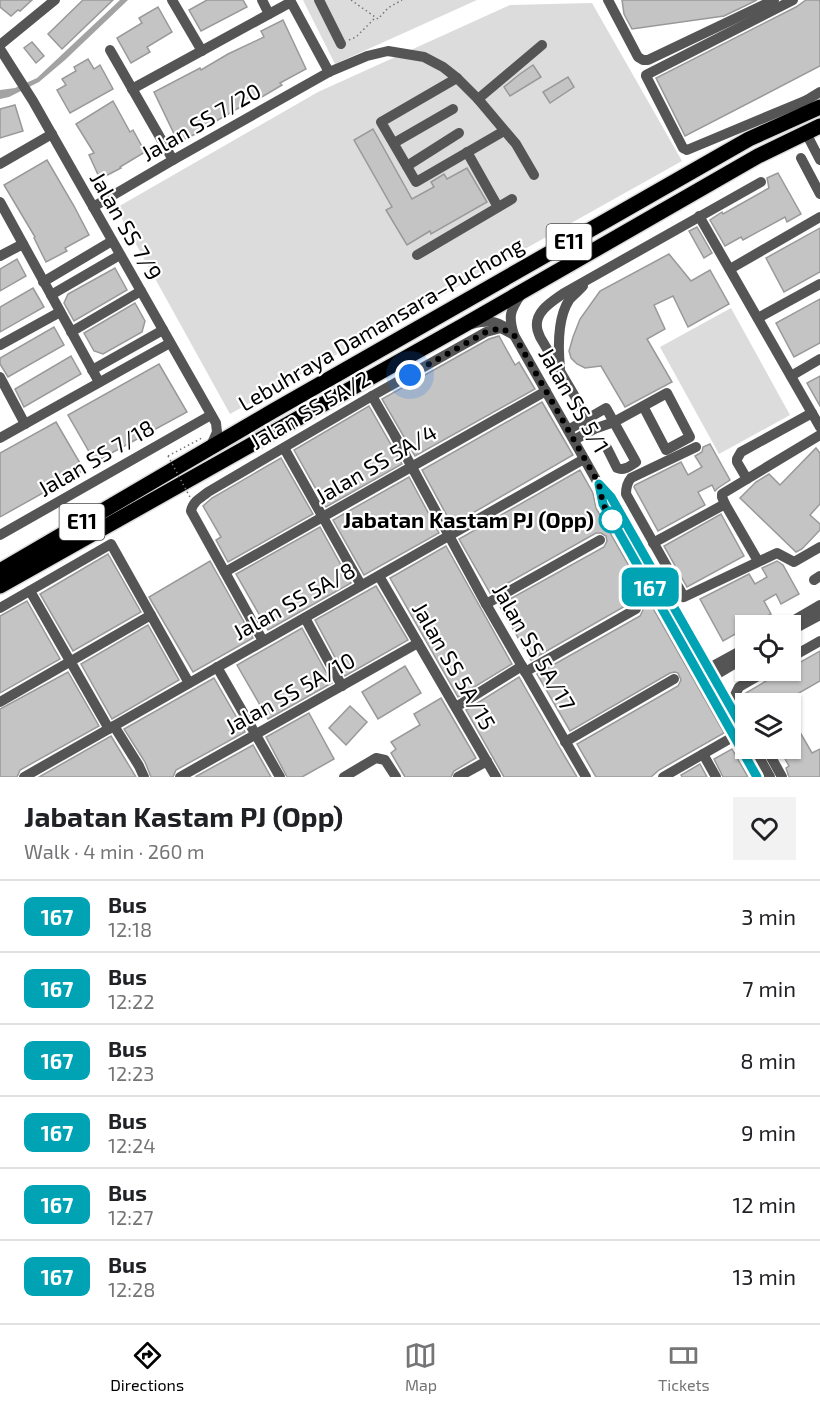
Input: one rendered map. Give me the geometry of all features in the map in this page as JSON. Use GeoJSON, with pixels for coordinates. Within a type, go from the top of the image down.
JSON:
{"type":"FeatureCollection","features":[{"type":"Feature","properties":{"kind":"highway","name":"Lebuhraya Damansara–Puchong"},"geometry":{"type":"LineString","coordinates":[[0,570],[273,411],[813,103]]}},
{"type":"Feature","properties":{"kind":"highway","name":"Lebuhraya Damansara–Puchong"},"geometry":{"type":"LineString","coordinates":[[0,586],[464,325],[758,156],[813,129]]}},
{"type":"Feature","properties":{"kind":"highway"},"geometry":{"type":"LineString","coordinates":[[0,564],[30,553]]}},
{"type":"Feature","properties":{"kind":"highway"},"geometry":{"type":"LineString","coordinates":[[0,591],[16,577]]}},
{"type":"Feature","properties":{"kind":"street"},"geometry":{"type":"LineString","coordinates":[[0,47],[56,0]]}},
{"type":"Feature","properties":{"kind":"street"},"geometry":{"type":"LineString","coordinates":[[172,0],[202,51]]}},
{"type":"Feature","properties":{"kind":"street"},"geometry":{"type":"LineString","coordinates":[[262,0],[269,14]]}},
{"type":"Feature","properties":{"kind":"street"},"geometry":{"type":"LineString","coordinates":[[319,0],[341,44]]}},
{"type":"Feature","properties":{"kind":"street"},"geometry":{"type":"LineString","coordinates":[[608,0],[638,57],[643,60],[648,60],[774,0]]}},
{"type":"Feature","properties":{"kind":"street"},"geometry":{"type":"LineString","coordinates":[[793,0],[646,76],[683,148],[687,150],[813,103],[820,92]]}},
{"type":"Feature","properties":{"kind":"street"},"geometry":{"type":"LineString","coordinates":[[132,89],[293,1],[329,72]]}},
{"type":"Feature","properties":{"kind":"street"},"geometry":{"type":"LineString","coordinates":[[478,99],[542,45]]}},
{"type":"Feature","properties":{"kind":"street","name":"Jalan SS 7/9"},"geometry":{"type":"LineString","coordinates":[[0,47],[52,134],[214,423]]}},
{"type":"Feature","properties":{"kind":"street"},"geometry":{"type":"LineString","coordinates":[[110,50],[172,160]]}},
{"type":"Feature","properties":{"kind":"street","name":"Jalan SS 7/20"},"geometry":{"type":"LineString","coordinates":[[93,207],[329,72],[367,56],[388,51],[424,57],[457,78],[516,144],[534,175]]}},
{"type":"Feature","properties":{"kind":"street"},"geometry":{"type":"LineString","coordinates":[[457,78],[381,122],[416,182],[504,131]]}},
{"type":"Feature","properties":{"kind":"street"},"geometry":{"type":"LineString","coordinates":[[394,144],[453,109]]}},
{"type":"Feature","properties":{"kind":"street"},"geometry":{"type":"LineString","coordinates":[[813,129],[820,160]]}},
{"type":"Feature","properties":{"kind":"street"},"geometry":{"type":"LineString","coordinates":[[407,166],[459,133]]}},
{"type":"Feature","properties":{"kind":"street"},"geometry":{"type":"LineString","coordinates":[[0,164],[52,134]]}},
{"type":"Feature","properties":{"kind":"street"},"geometry":{"type":"LineString","coordinates":[[467,153],[498,207]]}},
{"type":"Feature","properties":{"kind":"street"},"geometry":{"type":"LineString","coordinates":[[801,158],[820,194]]}},
{"type":"Feature","properties":{"kind":"street"},"geometry":{"type":"LineString","coordinates":[[594,429],[540,337],[537,327],[538,318],[544,308],[564,293],[761,182]]}},
{"type":"Feature","properties":{"kind":"street"},"geometry":{"type":"LineString","coordinates":[[417,255],[512,199]]}},
{"type":"Feature","properties":{"kind":"street"},"geometry":{"type":"LineString","coordinates":[[0,202],[99,382]]}},
{"type":"Feature","properties":{"kind":"street"},"geometry":{"type":"LineString","coordinates":[[699,216],[820,427]]}},
{"type":"Feature","properties":{"kind":"street"},"geometry":{"type":"LineString","coordinates":[[730,269],[820,217]]}},
{"type":"Feature","properties":{"kind":"street"},"geometry":{"type":"LineString","coordinates":[[44,282],[112,241]]}},
{"type":"Feature","properties":{"kind":"street"},"geometry":{"type":"LineString","coordinates":[[0,256],[23,244]]}},
{"type":"Feature","properties":{"kind":"street"},"geometry":{"type":"LineString","coordinates":[[51,295],[120,255]]}},
{"type":"Feature","properties":{"kind":"street"},"geometry":{"type":"LineString","coordinates":[[560,371],[558,342],[562,318],[569,301],[591,278]]}},
{"type":"Feature","properties":{"kind":"street"},"geometry":{"type":"LineString","coordinates":[[758,318],[820,284]]}},
{"type":"Feature","properties":{"kind":"street"},"geometry":{"type":"LineString","coordinates":[[71,332],[141,291]]}},
{"type":"Feature","properties":{"kind":"street","name":"Jalan SS 5/1"},"geometry":{"type":"LineString","coordinates":[[522,291],[510,313],[514,335],[584,459],[599,484],[611,497],[699,651],[706,675],[727,702],[735,719]]}},
{"type":"Feature","properties":{"kind":"street"},"geometry":{"type":"LineString","coordinates":[[0,345],[60,312]]}},
{"type":"Feature","properties":{"kind":"street","name":"Jalan SS 5/1"},"geometry":{"type":"LineString","coordinates":[[464,325],[497,322],[514,335]]}},
{"type":"Feature","properties":{"kind":"street","name":"Jalan SS 5A/2"},"geometry":{"type":"LineString","coordinates":[[192,503],[372,396],[486,332],[501,328],[514,335]]}},
{"type":"Feature","properties":{"kind":"street"},"geometry":{"type":"LineString","coordinates":[[92,370],[163,330]]}},
{"type":"Feature","properties":{"kind":"street"},"geometry":{"type":"LineString","coordinates":[[0,438],[170,343]]}},
{"type":"Feature","properties":{"kind":"street"},"geometry":{"type":"LineString","coordinates":[[791,376],[820,359]]}},
{"type":"Feature","properties":{"kind":"street"},"geometry":{"type":"LineString","coordinates":[[0,377],[25,424]]}},
{"type":"Feature","properties":{"kind":"street","name":"Jalan SS 5A/4"},"geometry":{"type":"LineString","coordinates":[[225,572],[546,391]]}},
{"type":"Feature","properties":{"kind":"street"},"geometry":{"type":"LineString","coordinates":[[574,440],[594,429],[614,422],[643,406],[667,393],[690,437],[666,450],[643,406]]}},
{"type":"Feature","properties":{"kind":"street","name":"Jalan SS 5A/17"},"geometry":{"type":"LineString","coordinates":[[372,396],[486,604],[586,777]]}},
{"type":"Feature","properties":{"kind":"street"},"geometry":{"type":"LineString","coordinates":[[568,430],[606,408],[636,462],[623,470],[617,468],[607,448]]}},
{"type":"Feature","properties":{"kind":"street"},"geometry":{"type":"LineString","coordinates":[[747,479],[737,462],[741,452],[812,413]]}},
{"type":"Feature","properties":{"kind":"street"},"geometry":{"type":"LineString","coordinates":[[210,448],[214,423],[224,429],[241,431]]}},
{"type":"Feature","properties":{"kind":"street","name":"Jalan SS 7/18"},"geometry":{"type":"LineString","coordinates":[[0,535],[214,423]]}},
{"type":"Feature","properties":{"kind":"street"},"geometry":{"type":"LineString","coordinates":[[758,561],[725,504],[722,497],[724,492],[820,435]]}},
{"type":"Feature","properties":{"kind":"street"},"geometry":{"type":"LineString","coordinates":[[696,447],[631,478],[626,494],[684,597],[777,553],[794,562],[820,547]]}},
{"type":"Feature","properties":{"kind":"street"},"geometry":{"type":"LineString","coordinates":[[284,448],[361,585]]}},
{"type":"Feature","properties":{"kind":"street","name":"Jalan SS 5A/8"},"geometry":{"type":"LineString","coordinates":[[24,777],[584,459]]}},
{"type":"Feature","properties":{"kind":"street","name":"Jalan SS 5/1"},"geometry":{"type":"LineString","coordinates":[[599,484],[603,504],[735,722]]}},
{"type":"Feature","properties":{"kind":"street"},"geometry":{"type":"LineString","coordinates":[[192,503],[191,511],[263,641]]}},
{"type":"Feature","properties":{"kind":"street"},"geometry":{"type":"LineString","coordinates":[[653,543],[725,504]]}},
{"type":"Feature","properties":{"kind":"street"},"geometry":{"type":"LineString","coordinates":[[486,604],[600,540]]}},
{"type":"Feature","properties":{"kind":"street"},"geometry":{"type":"LineString","coordinates":[[0,608],[111,544],[189,683]]}},
{"type":"Feature","properties":{"kind":"street","name":"Jalan SS 5A/15"},"geometry":{"type":"LineString","coordinates":[[379,576],[496,777]]}},
{"type":"Feature","properties":{"kind":"street"},"geometry":{"type":"LineString","coordinates":[[30,591],[111,727],[139,766],[144,777]]}},
{"type":"Feature","properties":{"kind":"street"},"geometry":{"type":"LineString","coordinates":[[801,616],[820,605]]}},
{"type":"Feature","properties":{"kind":"street"},"geometry":{"type":"LineString","coordinates":[[456,707],[636,609]]}},
{"type":"Feature","properties":{"kind":"street"},"geometry":{"type":"LineString","coordinates":[[0,702],[151,615]]}},
{"type":"Feature","properties":{"kind":"street"},"geometry":{"type":"LineString","coordinates":[[801,626],[820,615]]}},
{"type":"Feature","properties":{"kind":"street"},"geometry":{"type":"LineString","coordinates":[[304,618],[342,686]]}},
{"type":"Feature","properties":{"kind":"street"},"geometry":{"type":"LineString","coordinates":[[801,652],[820,641]]}},
{"type":"Feature","properties":{"kind":"street","name":"Jalan SS 5A/10"},"geometry":{"type":"LineString","coordinates":[[180,777],[418,643]]}},
{"type":"Feature","properties":{"kind":"street"},"geometry":{"type":"LineString","coordinates":[[699,651],[710,659],[735,659]]}},
{"type":"Feature","properties":{"kind":"street"},"geometry":{"type":"LineString","coordinates":[[706,675],[735,660]]}},
{"type":"Feature","properties":{"kind":"street"},"geometry":{"type":"LineString","coordinates":[[727,702],[724,688],[726,675],[735,663]]}},
{"type":"Feature","properties":{"kind":"street"},"geometry":{"type":"LineString","coordinates":[[217,667],[260,732],[280,777]]}},
{"type":"Feature","properties":{"kind":"street"},"geometry":{"type":"LineString","coordinates":[[565,741],[674,679]]}},
{"type":"Feature","properties":{"kind":"street"},"geometry":{"type":"LineString","coordinates":[[736,693],[739,687],[749,681]]}},
{"type":"Feature","properties":{"kind":"street"},"geometry":{"type":"LineString","coordinates":[[667,776],[735,737]]}},
{"type":"Feature","properties":{"kind":"street"},"geometry":{"type":"LineString","coordinates":[[703,754],[716,777]]}},
{"type":"Feature","properties":{"kind":"street"},"geometry":{"type":"LineString","coordinates":[[344,777],[376,758],[385,759],[396,777]]}},
{"type":"Feature","properties":{"kind":"street","name":"Jalan SS 5/1"},"geometry":{"type":"LineString","coordinates":[[751,759],[757,777]]}},
{"type":"Feature","properties":{"kind":"street"},"geometry":{"type":"LineString","coordinates":[[760,759],[770,777]]}},
{"type":"Feature","properties":{"kind":"street"},"geometry":{"type":"LineString","coordinates":[[772,759],[782,777]]}},
{"type":"Feature","properties":{"kind":"street"},"geometry":{"type":"LineString","coordinates":[[458,777],[486,761]]}},
{"type":"Feature","properties":{"kind":"path"},"geometry":{"type":"LineString","coordinates":[[351,0],[375,18]]}},
{"type":"Feature","properties":{"kind":"path"},"geometry":{"type":"LineString","coordinates":[[341,44],[356,37],[375,18],[380,18],[392,4],[402,0]]}},
{"type":"Feature","properties":{"kind":"path"},"geometry":{"type":"LineString","coordinates":[[192,503],[168,456],[214,423]]}},
{"type":"Feature","properties":{"kind":"shaded area"},"geometry":{"type":"Polygon","coordinates":[[[120,0],[128,0],[39,82],[0,99],[0,90],[15,88],[37,78],[120,0]]]}},
{"type":"Feature","properties":{"kind":"shaded area"},"geometry":{"type":"Polygon","coordinates":[[[303,0],[477,0],[335,64],[303,0]]]}},
{"type":"Feature","properties":{"kind":"shaded area"},"geometry":{"type":"Polygon","coordinates":[[[592,3],[682,161],[230,414],[116,208],[318,92],[510,5],[592,3]]]}},
{"type":"Feature","properties":{"kind":"shaded area"},"geometry":{"type":"Polygon","coordinates":[[[731,308],[790,415],[719,454],[660,347],[731,308]]]}},
{"type":"Feature","properties":{"kind":"building"},"geometry":{"type":"Polygon","coordinates":[[[0,0],[32,0],[11,16],[0,7],[0,0]]]}},
{"type":"Feature","properties":{"kind":"building"},"geometry":{"type":"Polygon","coordinates":[[[83,0],[113,0],[62,49],[48,34],[83,0]]]}},
{"type":"Feature","properties":{"kind":"building"},"geometry":{"type":"Polygon","coordinates":[[[207,0],[243,0],[247,7],[201,31],[189,10],[207,0]]]}},
{"type":"Feature","properties":{"kind":"building"},"geometry":{"type":"Polygon","coordinates":[[[622,0],[757,0],[724,16],[632,29],[624,14],[622,0]]]}},
{"type":"Feature","properties":{"kind":"building"},"geometry":{"type":"Polygon","coordinates":[[[806,0],[819,0],[820,2],[820,66],[685,136],[656,78],[806,0]]]}},
{"type":"Feature","properties":{"kind":"building"},"geometry":{"type":"Polygon","coordinates":[[[158,7],[172,32],[147,47],[150,52],[131,63],[117,38],[142,23],[139,18],[158,7]]]}},
{"type":"Feature","properties":{"kind":"building"},"geometry":{"type":"Polygon","coordinates":[[[283,20],[306,69],[280,83],[282,85],[262,97],[261,95],[200,132],[178,142],[154,92],[264,37],[261,31],[283,20]]]}},
{"type":"Feature","properties":{"kind":"building"},"geometry":{"type":"Polygon","coordinates":[[[32,42],[44,56],[36,63],[24,48],[32,42]]]}},
{"type":"Feature","properties":{"kind":"building"},"geometry":{"type":"Polygon","coordinates":[[[88,59],[94,69],[100,65],[113,89],[70,113],[57,90],[66,85],[62,79],[76,71],[74,67],[88,59]]]}},
{"type":"Feature","properties":{"kind":"building"},"geometry":{"type":"Polygon","coordinates":[[[533,65],[541,77],[510,96],[504,87],[533,65]]]}},
{"type":"Feature","properties":{"kind":"building"},"geometry":{"type":"Polygon","coordinates":[[[568,77],[574,87],[550,103],[543,92],[568,77]]]}},
{"type":"Feature","properties":{"kind":"building"},"geometry":{"type":"Polygon","coordinates":[[[113,101],[130,132],[133,130],[145,152],[100,179],[89,155],[94,153],[76,124],[113,101]]]}},
{"type":"Feature","properties":{"kind":"building"},"geometry":{"type":"Polygon","coordinates":[[[15,105],[23,131],[0,138],[0,109],[15,105]]]}},
{"type":"Feature","properties":{"kind":"building"},"geometry":{"type":"Polygon","coordinates":[[[373,129],[412,199],[434,187],[431,182],[444,174],[447,179],[467,168],[487,202],[407,245],[386,210],[392,207],[354,140],[373,129]]]}},
{"type":"Feature","properties":{"kind":"building"},"geometry":{"type":"Polygon","coordinates":[[[47,160],[89,235],[65,248],[67,251],[46,262],[35,237],[4,185],[47,160]]]}},
{"type":"Feature","properties":{"kind":"building"},"geometry":{"type":"Polygon","coordinates":[[[778,173],[801,214],[787,222],[785,217],[743,240],[741,237],[725,246],[710,220],[769,188],[767,178],[778,173]]]}},
{"type":"Feature","properties":{"kind":"building"},"geometry":{"type":"Polygon","coordinates":[[[697,227],[712,253],[704,258],[689,231],[697,227]]]}},
{"type":"Feature","properties":{"kind":"building"},"geometry":{"type":"Polygon","coordinates":[[[820,228],[820,272],[784,292],[766,258],[820,228]]]}},
{"type":"Feature","properties":{"kind":"building"},"geometry":{"type":"Polygon","coordinates":[[[669,254],[691,281],[710,270],[729,304],[688,327],[673,296],[654,305],[665,329],[647,339],[672,382],[625,407],[601,366],[585,368],[571,358],[569,351],[573,337],[580,319],[600,291],[669,254]]]}},
{"type":"Feature","properties":{"kind":"building"},"geometry":{"type":"Polygon","coordinates":[[[17,259],[26,276],[0,291],[0,269],[17,259]]]}},
{"type":"Feature","properties":{"kind":"building"},"geometry":{"type":"Polygon","coordinates":[[[115,268],[127,290],[74,321],[64,303],[68,294],[115,268]]]}},
{"type":"Feature","properties":{"kind":"building"},"geometry":{"type":"Polygon","coordinates":[[[33,288],[44,307],[0,332],[0,307],[33,288]]]}},
{"type":"Feature","properties":{"kind":"building"},"geometry":{"type":"Polygon","coordinates":[[[820,299],[820,343],[794,357],[776,323],[820,299]]]}},
{"type":"Feature","properties":{"kind":"building"},"geometry":{"type":"Polygon","coordinates":[[[135,303],[145,321],[142,332],[103,354],[94,351],[84,333],[135,303]]]}},
{"type":"Feature","properties":{"kind":"building"},"geometry":{"type":"Polygon","coordinates":[[[54,327],[64,345],[8,377],[0,364],[0,358],[54,327]]]}},
{"type":"Feature","properties":{"kind":"building"},"geometry":{"type":"Polygon","coordinates":[[[499,336],[515,365],[519,362],[535,389],[415,456],[382,399],[489,339],[499,336]]]}},
{"type":"Feature","properties":{"kind":"building"},"geometry":{"type":"Polygon","coordinates":[[[71,356],[81,374],[24,407],[15,389],[71,356]]]}},
{"type":"Feature","properties":{"kind":"building"},"geometry":{"type":"Polygon","coordinates":[[[159,364],[187,412],[95,462],[68,415],[159,364]]]}},
{"type":"Feature","properties":{"kind":"building"},"geometry":{"type":"Polygon","coordinates":[[[820,376],[820,406],[807,383],[820,376]]]}},
{"type":"Feature","properties":{"kind":"building"},"geometry":{"type":"Polygon","coordinates":[[[542,402],[573,455],[452,525],[422,470],[542,402]]]}},
{"type":"Feature","properties":{"kind":"building"},"geometry":{"type":"Polygon","coordinates":[[[369,406],[402,464],[326,507],[294,450],[369,406]]]}},
{"type":"Feature","properties":{"kind":"building"},"geometry":{"type":"Polygon","coordinates":[[[56,422],[84,470],[0,517],[0,453],[56,422]]]}},
{"type":"Feature","properties":{"kind":"building"},"geometry":{"type":"Polygon","coordinates":[[[710,444],[730,480],[715,491],[712,485],[698,492],[705,505],[658,531],[635,485],[681,462],[688,475],[702,467],[695,456],[702,452],[703,447],[710,444]]]}},
{"type":"Feature","properties":{"kind":"building"},"geometry":{"type":"Polygon","coordinates":[[[816,448],[820,453],[820,504],[810,515],[820,524],[820,530],[802,549],[796,552],[740,498],[756,482],[769,474],[780,485],[816,448]]]}},
{"type":"Feature","properties":{"kind":"building"},"geometry":{"type":"Polygon","coordinates":[[[281,458],[313,514],[228,562],[216,540],[221,537],[203,506],[212,498],[281,458]]]}},
{"type":"Feature","properties":{"kind":"building"},"geometry":{"type":"Polygon","coordinates":[[[580,470],[593,493],[596,508],[724,733],[659,770],[651,777],[596,777],[577,744],[678,686],[681,680],[678,673],[670,673],[570,731],[537,674],[640,616],[643,610],[642,605],[632,602],[531,660],[499,605],[604,547],[607,541],[606,536],[596,533],[490,593],[459,539],[580,470]]]}},
{"type":"Feature","properties":{"kind":"building"},"geometry":{"type":"Polygon","coordinates":[[[409,477],[439,533],[364,575],[333,520],[409,477]]]}},
{"type":"Feature","properties":{"kind":"building"},"geometry":{"type":"Polygon","coordinates":[[[721,514],[744,556],[687,587],[664,546],[721,514]]]}},
{"type":"Feature","properties":{"kind":"building"},"geometry":{"type":"Polygon","coordinates":[[[320,527],[351,583],[268,630],[236,574],[320,527]]]}},
{"type":"Feature","properties":{"kind":"building"},"geometry":{"type":"Polygon","coordinates":[[[446,546],[512,664],[458,697],[390,578],[446,546]]]}},
{"type":"Feature","properties":{"kind":"building"},"geometry":{"type":"Polygon","coordinates":[[[108,554],[141,612],[73,651],[40,594],[108,554]]]}},
{"type":"Feature","properties":{"kind":"building"},"geometry":{"type":"Polygon","coordinates":[[[210,561],[253,638],[193,672],[149,597],[210,561]]]}},
{"type":"Feature","properties":{"kind":"building"},"geometry":{"type":"Polygon","coordinates":[[[777,561],[783,565],[799,594],[781,604],[776,594],[764,601],[771,614],[769,615],[735,615],[735,634],[723,641],[700,599],[749,574],[755,584],[767,577],[762,568],[777,561]]]}},
{"type":"Feature","properties":{"kind":"building"},"geometry":{"type":"Polygon","coordinates":[[[376,586],[408,640],[345,676],[315,620],[376,586]]]}},
{"type":"Feature","properties":{"kind":"building"},"geometry":{"type":"Polygon","coordinates":[[[27,601],[60,659],[0,693],[0,616],[27,601]]]}},
{"type":"Feature","properties":{"kind":"building"},"geometry":{"type":"Polygon","coordinates":[[[148,625],[179,680],[112,719],[81,664],[148,625]]]}},
{"type":"Feature","properties":{"kind":"building"},"geometry":{"type":"Polygon","coordinates":[[[302,628],[332,683],[268,719],[237,665],[302,628]]]}},
{"type":"Feature","properties":{"kind":"building"},"geometry":{"type":"Polygon","coordinates":[[[820,651],[820,681],[799,693],[746,693],[766,681],[801,681],[801,662],[820,651]]]}},
{"type":"Feature","properties":{"kind":"building"},"geometry":{"type":"Polygon","coordinates":[[[405,666],[421,693],[378,719],[362,692],[405,666]]]}},
{"type":"Feature","properties":{"kind":"building"},"geometry":{"type":"Polygon","coordinates":[[[68,672],[99,726],[20,770],[17,777],[0,777],[0,709],[68,672]]]}},
{"type":"Feature","properties":{"kind":"building"},"geometry":{"type":"Polygon","coordinates":[[[519,677],[577,777],[504,777],[466,710],[519,677]]]}},
{"type":"Feature","properties":{"kind":"building"},"geometry":{"type":"Polygon","coordinates":[[[214,678],[245,732],[176,770],[173,777],[151,777],[145,762],[124,729],[214,678]]]}},
{"type":"Feature","properties":{"kind":"building"},"geometry":{"type":"Polygon","coordinates":[[[441,698],[476,758],[454,771],[451,777],[405,777],[391,753],[396,749],[391,742],[420,725],[414,714],[441,698]]]}},
{"type":"Feature","properties":{"kind":"building"},"geometry":{"type":"Polygon","coordinates":[[[350,706],[367,722],[346,745],[329,728],[350,706]]]}},
{"type":"Feature","properties":{"kind":"building"},"geometry":{"type":"Polygon","coordinates":[[[309,713],[334,759],[302,777],[287,777],[266,737],[309,713]]]}},
{"type":"Feature","properties":{"kind":"building"},"geometry":{"type":"Polygon","coordinates":[[[801,734],[812,753],[820,749],[820,777],[789,777],[786,768],[789,766],[785,759],[801,759],[801,734]]]}},
{"type":"Feature","properties":{"kind":"building"},"geometry":{"type":"Polygon","coordinates":[[[111,736],[136,777],[39,777],[111,736]]]}},
{"type":"Feature","properties":{"kind":"building"},"geometry":{"type":"Polygon","coordinates":[[[253,745],[271,777],[195,777],[253,745]]]}},
{"type":"Feature","properties":{"kind":"building"},"geometry":{"type":"Polygon","coordinates":[[[732,749],[735,759],[738,759],[748,777],[723,777],[714,759],[732,749]]]}},
{"type":"Feature","properties":{"kind":"building"},"geometry":{"type":"Polygon","coordinates":[[[700,764],[707,777],[682,777],[681,775],[700,764]]]}},
{"type":"Feature","properties":{"kind":"bus line","name":"167"},"geometry":{"type":"LineString","coordinates":[[735,715],[611,497],[599,484],[603,504],[735,738]]}},
{"type":"Feature","properties":{"kind":"bus line","name":"167"},"geometry":{"type":"LineString","coordinates":[[747,759],[757,777]]}},
{"type":"Feature","properties":{"kind":"place","name":"Jabatan Kastam PJ (Opp)"},"geometry":{"type":"Point","coordinates":[612,520]}},
{"type":"Feature","properties":{"kind":"route"},"geometry":{"type":"LineString","coordinates":[[410,375],[486,332],[501,328],[514,335],[599,484],[603,504],[613,523],[612,520]]}}]}
